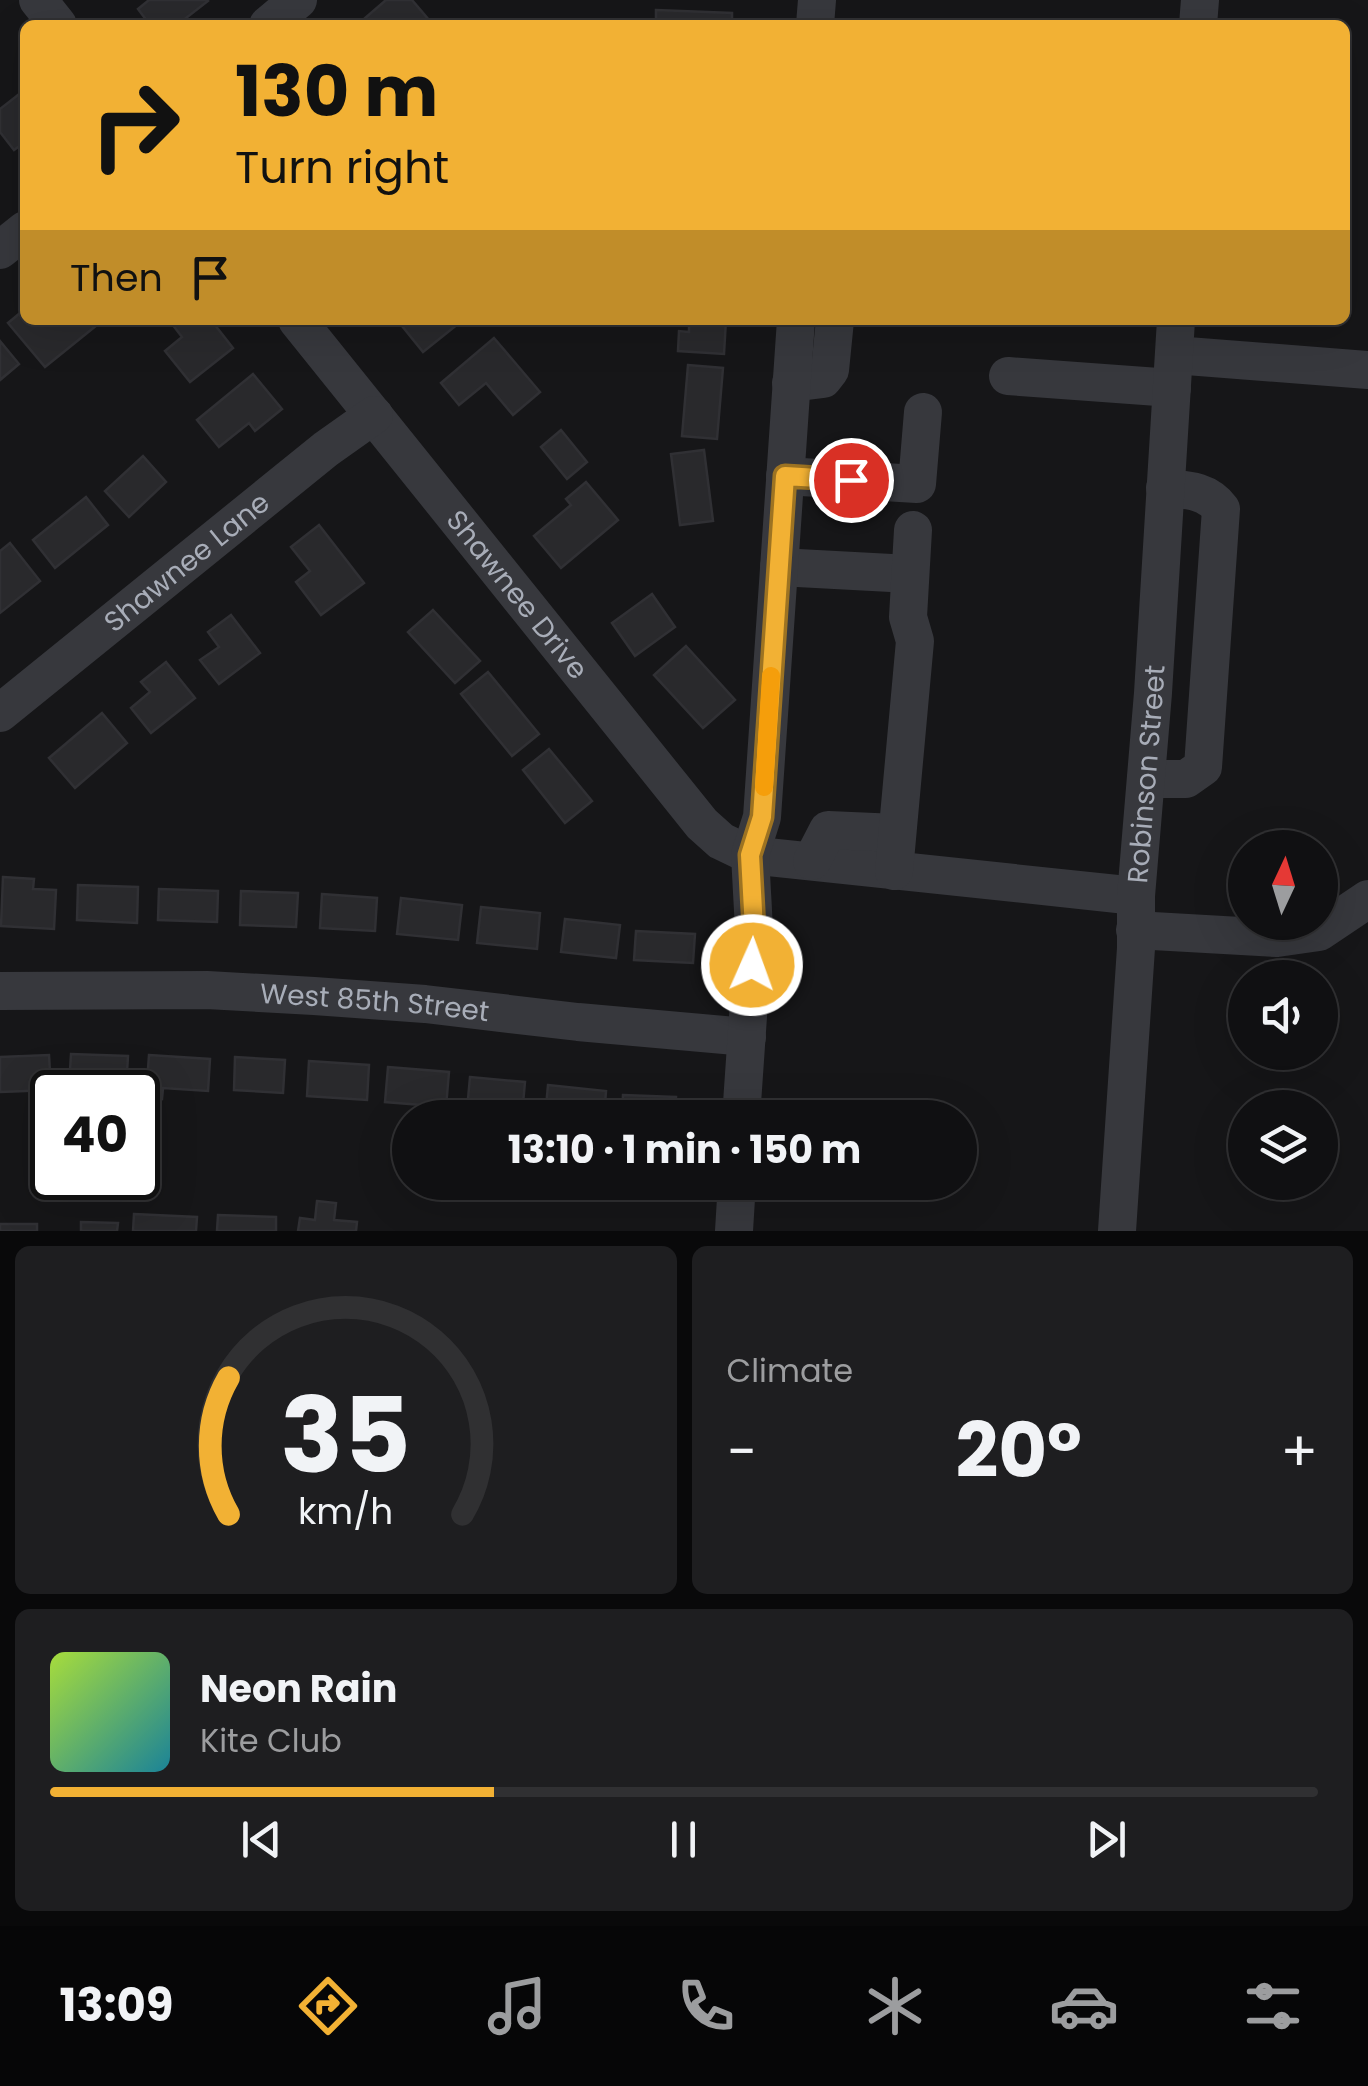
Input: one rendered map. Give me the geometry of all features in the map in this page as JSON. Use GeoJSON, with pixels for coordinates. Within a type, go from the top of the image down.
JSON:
{"type":"FeatureCollection","features":[{"type":"Feature","properties":{"kind":"street"},"geometry":{"type":"LineString","coordinates":[[38,0],[54,20]]}},
{"type":"Feature","properties":{"kind":"street"},"geometry":{"type":"LineString","coordinates":[[274,20],[298,0]]}},
{"type":"Feature","properties":{"kind":"street"},"geometry":{"type":"LineString","coordinates":[[0,250],[20,234]]}},
{"type":"Feature","properties":{"kind":"street","name":"Shawnee Drive"},"geometry":{"type":"LineString","coordinates":[[301,325],[702,824],[722,841],[750,855]]}},
{"type":"Feature","properties":{"kind":"street"},"geometry":{"type":"LineString","coordinates":[[742,1100],[754,929],[750,855],[762,817],[796,325]]}},
{"type":"Feature","properties":{"kind":"street"},"geometry":{"type":"LineString","coordinates":[[791,383],[823,379],[830,370],[835,325]]}},
{"type":"Feature","properties":{"kind":"street"},"geometry":{"type":"LineString","coordinates":[[1008,376],[1174,354],[1368,370]]}},
{"type":"Feature","properties":{"kind":"street","name":"Robinson Street"},"geometry":{"type":"LineString","coordinates":[[1117,1231],[1174,354]]}},
{"type":"Feature","properties":{"kind":"street"},"geometry":{"type":"LineString","coordinates":[[785,476],[917,484],[924,412]]}},
{"type":"Feature","properties":{"kind":"street","name":"Shawnee Lane"},"geometry":{"type":"LineString","coordinates":[[0,714],[374,414]]}},
{"type":"Feature","properties":{"kind":"street"},"geometry":{"type":"LineString","coordinates":[[1146,779],[1186,779],[1203,767],[1220,528],[1221,508],[1214,498],[1196,491],[1165,488]]}},
{"type":"Feature","properties":{"kind":"street"},"geometry":{"type":"LineString","coordinates":[[895,852],[914,641],[908,617],[913,530]]}},
{"type":"Feature","properties":{"kind":"street"},"geometry":{"type":"LineString","coordinates":[[779,567],[910,574]]}},
{"type":"Feature","properties":{"kind":"street"},"geometry":{"type":"LineString","coordinates":[[750,855],[812,862],[895,852],[1136,913],[1277,938],[1319,932],[1368,899]]}},
{"type":"Feature","properties":{"kind":"street","name":"West 85th Street"},"geometry":{"type":"LineString","coordinates":[[0,991],[207,990],[314,996],[746,1037]]}},
{"type":"Feature","properties":{"kind":"street"},"geometry":{"type":"LineString","coordinates":[[734,1231],[736,1200]]}},
{"type":"Feature","properties":{"kind":"building"},"geometry":{"type":"Polygon","coordinates":[[[149,0],[208,1],[183,20],[146,20],[138,9],[149,0]]]}},
{"type":"Feature","properties":{"kind":"building"},"geometry":{"type":"Polygon","coordinates":[[[386,0],[412,0],[429,20],[363,20],[386,0]]]}},
{"type":"Feature","properties":{"kind":"building"},"geometry":{"type":"Polygon","coordinates":[[[656,10],[732,13],[732,20],[656,20],[656,10]]]}},
{"type":"Feature","properties":{"kind":"building"},"geometry":{"type":"Polygon","coordinates":[[[20,97],[20,146],[14,150],[0,132],[0,109],[20,97]]]}},
{"type":"Feature","properties":{"kind":"building"},"geometry":{"type":"Polygon","coordinates":[[[20,313],[20,325],[97,325],[45,367],[8,323],[20,313]]]}},
{"type":"Feature","properties":{"kind":"building"},"geometry":{"type":"Polygon","coordinates":[[[173,325],[215,325],[233,348],[190,382],[165,351],[182,337],[173,325]]]}},
{"type":"Feature","properties":{"kind":"building"},"geometry":{"type":"Polygon","coordinates":[[[401,325],[457,325],[423,352],[401,325]]]}},
{"type":"Feature","properties":{"kind":"building"},"geometry":{"type":"Polygon","coordinates":[[[689,325],[726,325],[724,354],[678,351],[679,331],[689,332],[689,325]]]}},
{"type":"Feature","properties":{"kind":"building"},"geometry":{"type":"Polygon","coordinates":[[[494,338],[540,392],[513,415],[486,383],[459,405],[441,383],[494,338]]]}},
{"type":"Feature","properties":{"kind":"building"},"geometry":{"type":"Polygon","coordinates":[[[0,341],[19,364],[0,380],[0,341]]]}},
{"type":"Feature","properties":{"kind":"building"},"geometry":{"type":"Polygon","coordinates":[[[688,365],[723,368],[717,439],[682,436],[688,365]]]}},
{"type":"Feature","properties":{"kind":"building"},"geometry":{"type":"Polygon","coordinates":[[[253,374],[282,409],[255,431],[249,423],[219,447],[197,420],[253,374]]]}},
{"type":"Feature","properties":{"kind":"building"},"geometry":{"type":"Polygon","coordinates":[[[561,430],[587,462],[567,479],[541,447],[561,430]]]}},
{"type":"Feature","properties":{"kind":"building"},"geometry":{"type":"Polygon","coordinates":[[[704,450],[713,521],[680,525],[671,454],[704,450]]]}},
{"type":"Feature","properties":{"kind":"building"},"geometry":{"type":"Polygon","coordinates":[[[143,456],[166,482],[129,517],[105,491],[143,456]]]}},
{"type":"Feature","properties":{"kind":"building"},"geometry":{"type":"Polygon","coordinates":[[[586,482],[618,520],[561,568],[534,536],[571,505],[566,499],[586,482]]]}},
{"type":"Feature","properties":{"kind":"building"},"geometry":{"type":"Polygon","coordinates":[[[86,497],[108,525],[55,568],[33,540],[86,497]]]}},
{"type":"Feature","properties":{"kind":"building"},"geometry":{"type":"Polygon","coordinates":[[[319,525],[364,583],[321,615],[296,582],[310,571],[291,547],[319,525]]]}},
{"type":"Feature","properties":{"kind":"building"},"geometry":{"type":"Polygon","coordinates":[[[10,543],[40,581],[0,613],[0,551],[10,543]]]}},
{"type":"Feature","properties":{"kind":"building"},"geometry":{"type":"Polygon","coordinates":[[[652,594],[675,627],[635,656],[612,623],[652,594]]]}},
{"type":"Feature","properties":{"kind":"building"},"geometry":{"type":"Polygon","coordinates":[[[433,610],[480,661],[455,683],[408,632],[433,610]]]}},
{"type":"Feature","properties":{"kind":"building"},"geometry":{"type":"Polygon","coordinates":[[[231,615],[260,653],[219,684],[200,660],[219,647],[208,632],[231,615]]]}},
{"type":"Feature","properties":{"kind":"building"},"geometry":{"type":"Polygon","coordinates":[[[686,646],[735,700],[703,728],[654,675],[686,646]]]}},
{"type":"Feature","properties":{"kind":"building"},"geometry":{"type":"Polygon","coordinates":[[[166,662],[195,698],[151,733],[131,708],[150,692],[141,682],[166,662]]]}},
{"type":"Feature","properties":{"kind":"building"},"geometry":{"type":"Polygon","coordinates":[[[488,672],[539,734],[512,756],[461,694],[488,672]]]}},
{"type":"Feature","properties":{"kind":"building"},"geometry":{"type":"Polygon","coordinates":[[[102,713],[127,743],[75,788],[49,758],[102,713]]]}},
{"type":"Feature","properties":{"kind":"building"},"geometry":{"type":"Polygon","coordinates":[[[549,749],[592,801],[565,823],[523,770],[549,749]]]}},
{"type":"Feature","properties":{"kind":"building"},"geometry":{"type":"Polygon","coordinates":[[[3,877],[34,879],[33,889],[56,890],[54,929],[1,926],[3,877]]]}},
{"type":"Feature","properties":{"kind":"building"},"geometry":{"type":"Polygon","coordinates":[[[78,885],[138,887],[137,923],[77,920],[78,885]]]}},
{"type":"Feature","properties":{"kind":"building"},"geometry":{"type":"Polygon","coordinates":[[[159,889],[218,891],[217,922],[158,920],[159,889]]]}},
{"type":"Feature","properties":{"kind":"building"},"geometry":{"type":"Polygon","coordinates":[[[241,891],[298,893],[296,927],[240,925],[241,891]]]}},
{"type":"Feature","properties":{"kind":"building"},"geometry":{"type":"Polygon","coordinates":[[[322,894],[377,898],[375,931],[320,928],[322,894]]]}},
{"type":"Feature","properties":{"kind":"building"},"geometry":{"type":"Polygon","coordinates":[[[401,898],[462,905],[458,940],[397,934],[401,898]]]}},
{"type":"Feature","properties":{"kind":"building"},"geometry":{"type":"Polygon","coordinates":[[[481,907],[540,913],[537,949],[477,943],[481,907]]]}},
{"type":"Feature","properties":{"kind":"building"},"geometry":{"type":"Polygon","coordinates":[[[565,919],[620,925],[616,958],[561,952],[565,919]]]}},
{"type":"Feature","properties":{"kind":"building"},"geometry":{"type":"Polygon","coordinates":[[[636,931],[695,934],[693,963],[634,960],[636,931]]]}},
{"type":"Feature","properties":{"kind":"building"},"geometry":{"type":"Polygon","coordinates":[[[71,1054],[128,1056],[127,1070],[70,1070],[71,1054]]]}},
{"type":"Feature","properties":{"kind":"building"},"geometry":{"type":"Polygon","coordinates":[[[49,1055],[50,1070],[30,1070],[30,1091],[0,1092],[0,1057],[49,1055]]]}},
{"type":"Feature","properties":{"kind":"building"},"geometry":{"type":"Polygon","coordinates":[[[149,1055],[210,1059],[208,1091],[163,1088],[160,1099],[160,1070],[148,1070],[149,1055]]]}},
{"type":"Feature","properties":{"kind":"building"},"geometry":{"type":"Polygon","coordinates":[[[235,1057],[285,1060],[283,1093],[234,1090],[235,1057]]]}},
{"type":"Feature","properties":{"kind":"building"},"geometry":{"type":"Polygon","coordinates":[[[309,1061],[369,1065],[367,1100],[307,1096],[309,1061]]]}},
{"type":"Feature","properties":{"kind":"building"},"geometry":{"type":"Polygon","coordinates":[[[388,1067],[449,1072],[447,1100],[385,1102],[388,1067]]]}},
{"type":"Feature","properties":{"kind":"building"},"geometry":{"type":"Polygon","coordinates":[[[470,1077],[525,1082],[523,1100],[468,1100],[470,1077]]]}},
{"type":"Feature","properties":{"kind":"building"},"geometry":{"type":"Polygon","coordinates":[[[548,1085],[606,1091],[605,1100],[547,1100],[548,1085]]]}},
{"type":"Feature","properties":{"kind":"building"},"geometry":{"type":"Polygon","coordinates":[[[623,1095],[676,1097],[676,1100],[623,1100],[623,1095]]]}},
{"type":"Feature","properties":{"kind":"building"},"geometry":{"type":"Polygon","coordinates":[[[317,1201],[336,1203],[334,1220],[357,1222],[356,1231],[298,1231],[300,1218],[315,1220],[317,1201]]]}},
{"type":"Feature","properties":{"kind":"building"},"geometry":{"type":"Polygon","coordinates":[[[134,1214],[197,1217],[196,1231],[133,1231],[134,1214]]]}},
{"type":"Feature","properties":{"kind":"building"},"geometry":{"type":"Polygon","coordinates":[[[218,1215],[276,1217],[276,1231],[217,1231],[218,1215]]]}},
{"type":"Feature","properties":{"kind":"building"},"geometry":{"type":"Polygon","coordinates":[[[81,1222],[118,1223],[117,1231],[81,1231],[81,1222]]]}},
{"type":"Feature","properties":{"kind":"building"},"geometry":{"type":"Polygon","coordinates":[[[0,1224],[37,1224],[37,1231],[0,1231],[0,1224]]]}},
{"type":"Feature","properties":{"kind":"slow traffic"},"geometry":{"type":"LineString","coordinates":[[764,787],[771,676]]}},
{"type":"Feature","properties":{"kind":"route"},"geometry":{"type":"LineString","coordinates":[[752,965],[750,855],[762,817],[785,476],[851,480]]}}]}
